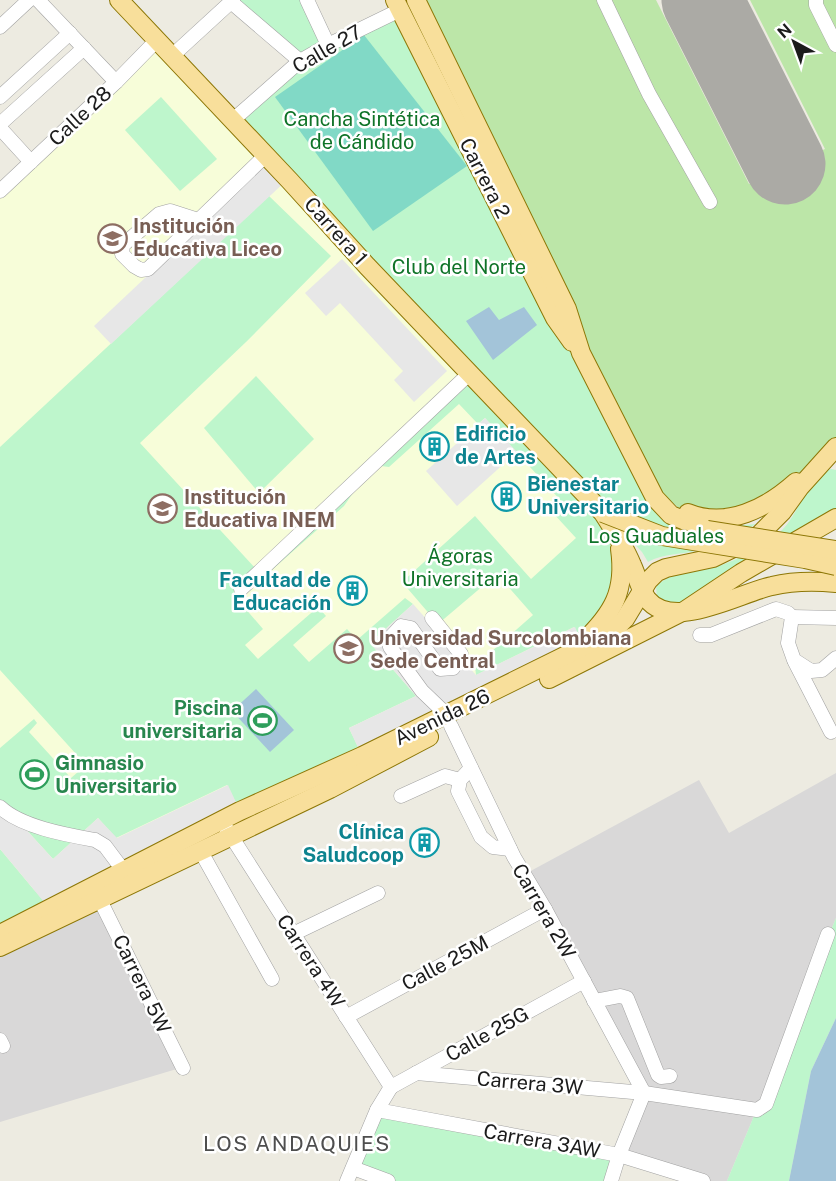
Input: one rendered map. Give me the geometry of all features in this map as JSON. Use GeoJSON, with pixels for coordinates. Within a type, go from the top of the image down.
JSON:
{"type":"FeatureCollection","features":[{"type":"Feature","properties":{"kind":"main road","name":"Carrera 1"},"geometry":{"type":"LineString","coordinates":[[119,0],[266,155],[366,266],[603,513]]}},
{"type":"Feature","properties":{"kind":"main road","name":"Carrera 2"},"geometry":{"type":"LineString","coordinates":[[416,0],[567,309],[581,353],[655,498],[671,515],[707,530],[836,550]]}},
{"type":"Feature","properties":{"kind":"main road","name":"Carrera 2"},"geometry":{"type":"LineString","coordinates":[[398,5],[555,318],[581,353]]}},
{"type":"Feature","properties":{"kind":"main road","name":"Avenida 26"},"geometry":{"type":"LineString","coordinates":[[0,934],[129,877],[226,828],[330,789],[449,720],[614,630],[625,619],[642,590],[657,572],[713,558],[758,536],[782,512],[800,487],[829,462],[836,447]]}},
{"type":"Feature","properties":{"kind":"main road"},"geometry":{"type":"LineString","coordinates":[[645,478],[681,510],[700,518],[726,518],[750,513],[766,505],[829,462]]}},
{"type":"Feature","properties":{"kind":"main road"},"geometry":{"type":"LineString","coordinates":[[603,513],[618,536],[642,590],[653,605],[670,613],[679,614],[704,608],[772,586],[802,582],[836,584]]}},
{"type":"Feature","properties":{"kind":"main road"},"geometry":{"type":"LineString","coordinates":[[603,513],[662,536],[836,566]]}},
{"type":"Feature","properties":{"kind":"main road","name":"Avenida 26"},"geometry":{"type":"LineString","coordinates":[[449,720],[624,643],[679,614],[741,573],[836,518]]}},
{"type":"Feature","properties":{"kind":"main road"},"geometry":{"type":"LineString","coordinates":[[568,656],[603,621],[614,606],[621,583],[622,565],[618,536]]}},
{"type":"Feature","properties":{"kind":"main road","name":"Avenida 26"},"geometry":{"type":"LineString","coordinates":[[0,947],[100,900],[129,877],[200,850],[226,828]]}},
{"type":"Feature","properties":{"kind":"street"},"geometry":{"type":"LineString","coordinates":[[0,27],[29,0]]}},
{"type":"Feature","properties":{"kind":"street"},"geometry":{"type":"LineString","coordinates":[[38,0],[116,82]]}},
{"type":"Feature","properties":{"kind":"street"},"geometry":{"type":"LineString","coordinates":[[306,0],[328,45]]}},
{"type":"Feature","properties":{"kind":"street"},"geometry":{"type":"LineString","coordinates":[[604,0],[649,94],[710,202]]}},
{"type":"Feature","properties":{"kind":"street"},"geometry":{"type":"LineString","coordinates":[[816,0],[816,5],[836,45]]}},
{"type":"Feature","properties":{"kind":"street"},"geometry":{"type":"LineString","coordinates":[[172,56],[232,1],[300,61]]}},
{"type":"Feature","properties":{"kind":"street","name":"Calle 27"},"geometry":{"type":"LineString","coordinates":[[233,120],[300,61],[398,5]]}},
{"type":"Feature","properties":{"kind":"street"},"geometry":{"type":"LineString","coordinates":[[0,97],[70,33]]}},
{"type":"Feature","properties":{"kind":"street","name":"Calle 28"},"geometry":{"type":"LineString","coordinates":[[0,191],[116,82],[157,40]]}},
{"type":"Feature","properties":{"kind":"street"},"geometry":{"type":"LineString","coordinates":[[31,162],[0,126],[84,48]]}},
{"type":"Feature","properties":{"kind":"street"},"geometry":{"type":"LineString","coordinates":[[198,220],[170,211],[159,214],[123,246],[122,254],[134,266],[141,270],[148,269],[266,155]]}},
{"type":"Feature","properties":{"kind":"street"},"geometry":{"type":"LineString","coordinates":[[241,590],[470,374]]}},
{"type":"Feature","properties":{"kind":"street"},"geometry":{"type":"LineString","coordinates":[[700,635],[711,635],[776,609],[792,617],[836,618]]}},
{"type":"Feature","properties":{"kind":"street"},"geometry":{"type":"LineString","coordinates":[[792,617],[788,643],[794,660],[831,732]]}},
{"type":"Feature","properties":{"kind":"street"},"geometry":{"type":"LineString","coordinates":[[432,618],[461,654],[453,668],[440,669],[411,628],[401,626],[389,639],[390,647],[422,691],[449,720]]}},
{"type":"Feature","properties":{"kind":"street"},"geometry":{"type":"LineString","coordinates":[[794,660],[811,671],[822,670],[836,658]]}},
{"type":"Feature","properties":{"kind":"street","name":"Carrera 2W"},"geometry":{"type":"LineString","coordinates":[[449,720],[510,849],[644,1093]]}},
{"type":"Feature","properties":{"kind":"street"},"geometry":{"type":"LineString","coordinates":[[471,768],[460,780],[458,790],[481,837],[493,847],[510,849]]}},
{"type":"Feature","properties":{"kind":"street"},"geometry":{"type":"LineString","coordinates":[[401,796],[445,776],[460,780]]}},
{"type":"Feature","properties":{"kind":"street"},"geometry":{"type":"LineString","coordinates":[[0,807],[22,821],[95,840],[105,846],[129,877]]}},
{"type":"Feature","properties":{"kind":"street","name":"Carrera 4W"},"geometry":{"type":"LineString","coordinates":[[226,828],[391,1087]]}},
{"type":"Feature","properties":{"kind":"street"},"geometry":{"type":"LineString","coordinates":[[200,850],[272,979]]}},
{"type":"Feature","properties":{"kind":"street"},"geometry":{"type":"LineString","coordinates":[[293,934],[378,892]]}},
{"type":"Feature","properties":{"kind":"street","name":"Carrera 5W"},"geometry":{"type":"LineString","coordinates":[[100,900],[183,1068]]}},
{"type":"Feature","properties":{"kind":"street","name":"Calle 25M"},"geometry":{"type":"LineString","coordinates":[[346,1017],[545,909]]}},
{"type":"Feature","properties":{"kind":"street","name":"Carrera 3W"},"geometry":{"type":"LineString","coordinates":[[416,1073],[644,1093],[757,1110],[766,1104],[828,934]]}},
{"type":"Feature","properties":{"kind":"street","name":"Calle 25G"},"geometry":{"type":"LineString","coordinates":[[391,1087],[584,981]]}},
{"type":"Feature","properties":{"kind":"street"},"geometry":{"type":"LineString","coordinates":[[594,1001],[620,996],[627,998],[658,1075],[670,1076]]}},
{"type":"Feature","properties":{"kind":"street"},"geometry":{"type":"LineString","coordinates":[[347,1181],[377,1110],[391,1087]]}},
{"type":"Feature","properties":{"kind":"street"},"geometry":{"type":"LineString","coordinates":[[611,1181],[644,1093]]}},
{"type":"Feature","properties":{"kind":"street","name":"Carrera 3AW"},"geometry":{"type":"LineString","coordinates":[[377,1110],[619,1155],[703,1181]]}},
{"type":"Feature","properties":{"kind":"street"},"geometry":{"type":"LineString","coordinates":[[353,1168],[388,1181]]}},
{"type":"Feature","properties":{"kind":"shaded area"},"geometry":{"type":"Polygon","coordinates":[[[159,42],[473,380],[463,388],[592,527],[574,627],[0,907],[0,192],[159,42]]]}},
{"type":"Feature","properties":{"kind":"shaded area"},"geometry":{"type":"Polygon","coordinates":[[[269,161],[287,180],[111,344],[94,326],[269,161]]]}},
{"type":"Feature","properties":{"kind":"shaded area"},"geometry":{"type":"Polygon","coordinates":[[[342,259],[447,371],[414,402],[394,380],[403,371],[340,303],[326,316],[305,293],[342,259]]]}},
{"type":"Feature","properties":{"kind":"shaded area"},"geometry":{"type":"Polygon","coordinates":[[[489,307],[499,320],[524,307],[537,325],[493,360],[466,321],[489,307]]]}},
{"type":"Feature","properties":{"kind":"shaded area"},"geometry":{"type":"Polygon","coordinates":[[[485,418],[517,452],[457,506],[426,471],[485,418]]]}},
{"type":"Feature","properties":{"kind":"shaded area"},"geometry":{"type":"Polygon","coordinates":[[[413,604],[476,675],[575,627],[584,647],[362,756],[349,728],[416,696],[370,643],[413,604]]]}},
{"type":"Feature","properties":{"kind":"shaded area","name":"Piscina universitaria"},"geometry":{"type":"Polygon","coordinates":[[[256,689],[294,730],[270,752],[232,711],[256,689]]]}},
{"type":"Feature","properties":{"kind":"shaded area"},"geometry":{"type":"Polygon","coordinates":[[[836,773],[836,918],[727,1181],[701,1181],[622,1158],[644,1093],[525,874],[699,780],[729,833],[836,773]]]}},
{"type":"Feature","properties":{"kind":"shaded area"},"geometry":{"type":"Polygon","coordinates":[[[228,785],[240,811],[50,909],[0,849],[0,801],[53,859],[98,818],[117,838],[228,785]]]}},
{"type":"Feature","properties":{"kind":"shaded area"},"geometry":{"type":"Polygon","coordinates":[[[99,902],[180,1068],[0,1122],[0,948],[99,902]]]}},
{"type":"Feature","properties":{"kind":"shaded area"},"geometry":{"type":"Polygon","coordinates":[[[836,1018],[836,1181],[789,1181],[811,1071],[836,1018]]]}},
{"type":"Feature","properties":{"kind":"green space"},"geometry":{"type":"Polygon","coordinates":[[[234,0],[305,0],[327,47],[398,8],[645,478],[698,529],[756,524],[699,550],[660,557],[648,562],[642,552],[606,514],[620,559],[619,582],[584,647],[574,627],[476,675],[475,666],[533,615],[497,574],[438,624],[402,582],[475,516],[531,579],[576,538],[553,513],[563,503],[485,418],[478,424],[459,404],[389,467],[381,466],[355,490],[344,506],[238,600],[263,629],[245,645],[258,659],[318,607],[326,616],[293,645],[309,662],[347,629],[357,640],[405,598],[413,604],[370,643],[416,696],[349,728],[362,756],[240,811],[227,785],[116,838],[98,818],[53,859],[0,801],[0,748],[34,719],[37,723],[29,732],[71,778],[86,765],[0,670],[0,447],[269,196],[331,256],[246,342],[140,443],[257,570],[473,380],[235,121],[303,60],[234,0]]]}},
{"type":"Feature","properties":{"kind":"green space"},"geometry":{"type":"Polygon","coordinates":[[[416,0],[656,0],[749,184],[825,149],[750,0],[836,0],[836,439],[784,493],[750,513],[681,510],[645,478],[416,0]]]}},
{"type":"Feature","properties":{"kind":"green space","name":"Cancha Sintética de Cándido"},"geometry":{"type":"Polygon","coordinates":[[[364,35],[467,166],[373,231],[275,97],[364,35]]]}},
{"type":"Feature","properties":{"kind":"green space"},"geometry":{"type":"Polygon","coordinates":[[[161,97],[217,159],[180,191],[125,130],[161,97]]]}},
{"type":"Feature","properties":{"kind":"green space"},"geometry":{"type":"Polygon","coordinates":[[[256,376],[314,439],[259,493],[204,428],[256,376]]]}},
{"type":"Feature","properties":{"kind":"green space"},"geometry":{"type":"Polygon","coordinates":[[[831,469],[836,470],[836,509],[681,603],[664,602],[657,597],[656,587],[668,578],[724,564],[773,538],[787,525],[809,488],[823,473],[831,469]]]}},
{"type":"Feature","properties":{"kind":"green space"},"geometry":{"type":"Polygon","coordinates":[[[0,849],[50,909],[0,934],[0,849]]]}},
{"type":"Feature","properties":{"kind":"green space"},"geometry":{"type":"Polygon","coordinates":[[[836,918],[836,1018],[811,1071],[789,1181],[727,1181],[836,918]]]}},
{"type":"Feature","properties":{"kind":"green space"},"geometry":{"type":"Polygon","coordinates":[[[379,1112],[622,1158],[613,1181],[388,1181],[353,1168],[379,1112]]]}},
{"type":"Feature","properties":{"kind":"runway"},"geometry":{"type":"LineString","coordinates":[[702,0],[785,164]]}},
{"type":"Feature","properties":{"kind":"place","name":"Institución Educativa Liceo"},"geometry":{"type":"Point","coordinates":[112,238]}},
{"type":"Feature","properties":{"kind":"place","name":"Edificio de Artes"},"geometry":{"type":"Point","coordinates":[434,446]}},
{"type":"Feature","properties":{"kind":"place","name":"Bienestar Universitario"},"geometry":{"type":"Point","coordinates":[506,496]}},
{"type":"Feature","properties":{"kind":"place","name":"Institución Educativa INEM"},"geometry":{"type":"Point","coordinates":[163,509]}},
{"type":"Feature","properties":{"kind":"place","name":"Facultad de Educación"},"geometry":{"type":"Point","coordinates":[352,591]}},
{"type":"Feature","properties":{"kind":"place","name":"Universidad Surcolombiana Sede Central"},"geometry":{"type":"Point","coordinates":[349,649]}},
{"type":"Feature","properties":{"kind":"place","name":"Piscina universitaria"},"geometry":{"type":"Point","coordinates":[263,720]}},
{"type":"Feature","properties":{"kind":"place","name":"Gimnasio Universitario"},"geometry":{"type":"Point","coordinates":[34,775]}},
{"type":"Feature","properties":{"kind":"place","name":"Clínica Saludcoop"},"geometry":{"type":"Point","coordinates":[425,843]}},
{"type":"Feature","properties":{"kind":"district","name":"LOS ANDAQUIES"},"geometry":{"type":"Point","coordinates":[297,1143]}},
{"type":"Feature","properties":{"kind":"park label","name":"Club del Norte"},"geometry":{"type":"Point","coordinates":[459,267]}},
{"type":"Feature","properties":{"kind":"park label","name":"Los Guaduales"},"geometry":{"type":"Point","coordinates":[656,536]}},
{"type":"Feature","properties":{"kind":"park label","name":"Ágoras Universitaria"},"geometry":{"type":"Point","coordinates":[460,568]}}]}
